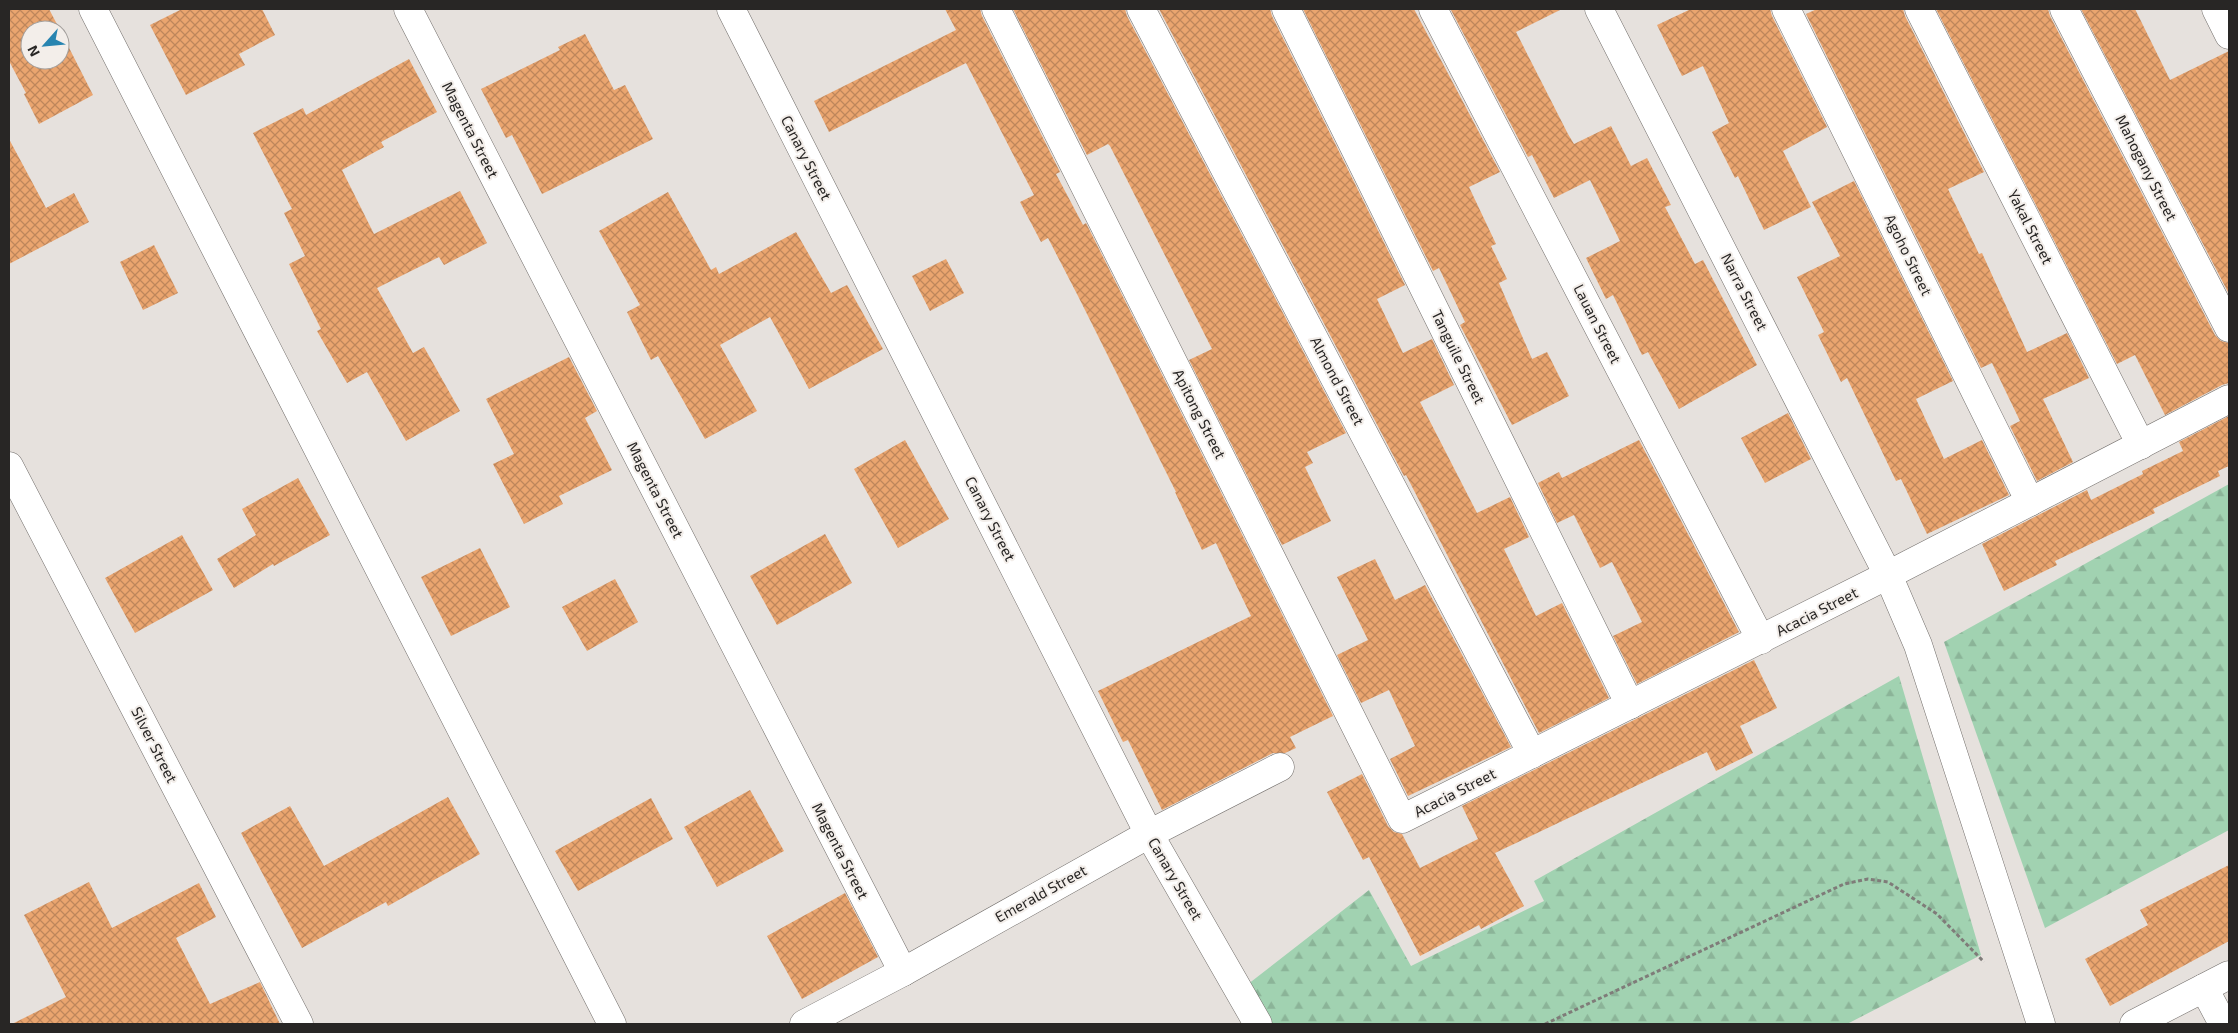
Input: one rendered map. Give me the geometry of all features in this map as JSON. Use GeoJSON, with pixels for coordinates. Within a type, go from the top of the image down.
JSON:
{"type":"FeatureCollection","features":[{"type":"Feature","properties":{"kind":"street"},"geometry":{"type":"LineString","coordinates":[[93,9],[612,1024]]}},
{"type":"Feature","properties":{"kind":"street","name":"Magenta Street"},"geometry":{"type":"LineString","coordinates":[[408,9],[903,972]]}},
{"type":"Feature","properties":{"kind":"street","name":"Canary Street"},"geometry":{"type":"LineString","coordinates":[[731,9],[1149,834],[1258,1024]]}},
{"type":"Feature","properties":{"kind":"street","name":"Apitong Street"},"geometry":{"type":"LineString","coordinates":[[996,9],[1402,819]]}},
{"type":"Feature","properties":{"kind":"street","name":"Almond Street"},"geometry":{"type":"LineString","coordinates":[[1141,9],[1532,754]]}},
{"type":"Feature","properties":{"kind":"street","name":"Tanguile Street"},"geometry":{"type":"LineString","coordinates":[[1286,9],[1630,705]]}},
{"type":"Feature","properties":{"kind":"street","name":"Lauan Street"},"geometry":{"type":"LineString","coordinates":[[1434,9],[1761,640]]}},
{"type":"Feature","properties":{"kind":"street","name":"Narra Street"},"geometry":{"type":"LineString","coordinates":[[1599,9],[1888,576],[1918,645],[2041,1024]]}},
{"type":"Feature","properties":{"kind":"street","name":"Agoho Street"},"geometry":{"type":"LineString","coordinates":[[1786,9],[2030,502]]}},
{"type":"Feature","properties":{"kind":"street","name":"Yakal Street"},"geometry":{"type":"LineString","coordinates":[[1920,9],[2141,445]]}},
{"type":"Feature","properties":{"kind":"street","name":"Mahogany Street"},"geometry":{"type":"LineString","coordinates":[[2064,9],[2229,328]]}},
{"type":"Feature","properties":{"kind":"street"},"geometry":{"type":"LineString","coordinates":[[2216,9],[2229,35]]}},
{"type":"Feature","properties":{"kind":"street","name":"Acacia Street"},"geometry":{"type":"LineString","coordinates":[[1402,819],[1888,576],[2229,399]]}},
{"type":"Feature","properties":{"kind":"street","name":"Silver Street"},"geometry":{"type":"LineString","coordinates":[[9,466],[299,1024]]}},
{"type":"Feature","properties":{"kind":"street","name":"Emerald Street"},"geometry":{"type":"LineString","coordinates":[[804,1024],[903,972],[1149,834],[1280,767]]}},
{"type":"Feature","properties":{"kind":"street"},"geometry":{"type":"LineString","coordinates":[[2134,1024],[2229,975]]}},
{"type":"Feature","properties":{"kind":"street"},"geometry":{"type":"LineString","coordinates":[[2204,988],[2223,1024]]}},
{"type":"Feature","properties":{"kind":"path"},"geometry":{"type":"LineString","coordinates":[[1545,1024],[1844,884],[1868,880],[1888,882],[1911,895],[1937,914],[1988,966]]}},
{"type":"Feature","properties":{"kind":"green space"},"geometry":{"type":"Polygon","coordinates":[[[2229,484],[2229,830],[2045,928],[1944,642],[2229,484]]]}},
{"type":"Feature","properties":{"kind":"green space"},"geometry":{"type":"Polygon","coordinates":[[[1899,676],[1981,955],[1847,1024],[1267,1024],[1243,988],[1369,890],[1411,966],[1544,901],[1534,881],[1899,676]]]}},
{"type":"Feature","properties":{"kind":"building"},"geometry":{"type":"Polygon","coordinates":[[[9,9],[49,9],[55,20],[20,20],[20,70],[70,70],[70,50],[93,95],[39,124],[24,94],[26,93],[9,61],[9,9]]]}},
{"type":"Feature","properties":{"kind":"building"},"geometry":{"type":"Polygon","coordinates":[[[182,9],[262,9],[275,35],[239,54],[245,65],[186,95],[150,25],[182,9]]]}},
{"type":"Feature","properties":{"kind":"building"},"geometry":{"type":"Polygon","coordinates":[[[945,9],[980,9],[1060,172],[1056,174],[1083,225],[1086,223],[1333,716],[1290,737],[1296,748],[1285,753],[1273,753],[1162,810],[1128,740],[1123,742],[1098,691],[1251,616],[1216,543],[1202,550],[1176,492],[1048,238],[1041,242],[1020,202],[1034,195],[966,63],[829,132],[814,101],[956,30],[945,9]]]}},
{"type":"Feature","properties":{"kind":"building"},"geometry":{"type":"Polygon","coordinates":[[[1013,9],[1125,9],[1346,433],[1307,452],[1313,463],[1305,467],[1331,521],[1282,545],[1189,360],[1212,349],[1110,146],[1108,144],[1087,155],[1013,9]]]}},
{"type":"Feature","properties":{"kind":"building"},"geometry":{"type":"Polygon","coordinates":[[[1159,9],[1270,9],[1405,285],[1377,299],[1403,353],[1432,339],[1454,385],[1420,402],[1477,513],[1510,497],[1529,537],[1504,549],[1536,616],[1562,603],[1609,698],[1539,733],[1406,475],[1404,476],[1159,9]]]}},
{"type":"Feature","properties":{"kind":"building"},"geometry":{"type":"Polygon","coordinates":[[[1303,9],[1414,9],[1500,172],[1469,187],[1496,244],[1491,246],[1507,279],[1499,283],[1532,359],[1547,352],[1569,396],[1512,425],[1460,325],[1465,322],[1439,268],[1433,271],[1303,9]]]}},
{"type":"Feature","properties":{"kind":"building"},"geometry":{"type":"Polygon","coordinates":[[[1562,9],[1516,32],[1568,134],[1574,144],[1611,126],[1631,166],[1647,158],[1671,205],[1665,207],[1695,264],[1703,260],[1757,365],[1679,409],[1648,352],[1642,355],[1613,295],[1606,299],[1586,258],[1620,241],[1590,180],[1554,198],[1532,155],[1528,157],[1451,10],[1562,9]]]}},
{"type":"Feature","properties":{"kind":"building"},"geometry":{"type":"Polygon","coordinates":[[[1691,9],[1770,9],[1827,127],[1783,151],[1811,207],[1764,230],[1738,176],[1735,178],[1712,132],[1729,123],[1703,66],[1682,76],[1657,25],[1691,9]]]}},
{"type":"Feature","properties":{"kind":"building"},"geometry":{"type":"Polygon","coordinates":[[[1817,9],[1903,9],[1984,172],[1948,189],[1979,254],[1982,253],[2027,352],[2067,333],[2089,378],[2043,399],[2073,462],[2037,481],[2010,426],[2020,421],[1992,363],[1981,368],[1806,14],[1817,9]]]}},
{"type":"Feature","properties":{"kind":"building"},"geometry":{"type":"Polygon","coordinates":[[[1936,9],[2048,9],[2215,335],[2221,341],[2229,343],[2229,383],[2165,415],[2135,355],[2117,364],[1936,9]]]}},
{"type":"Feature","properties":{"kind":"building"},"geometry":{"type":"Polygon","coordinates":[[[2081,9],[2135,9],[2170,80],[2229,51],[2229,294],[2081,9]]]}},
{"type":"Feature","properties":{"kind":"building"},"geometry":{"type":"Polygon","coordinates":[[[585,34],[614,90],[625,85],[653,139],[542,194],[512,135],[506,138],[481,89],[560,50],[558,47],[585,34]]]}},
{"type":"Feature","properties":{"kind":"building"},"geometry":{"type":"Polygon","coordinates":[[[409,59],[437,112],[381,142],[384,147],[342,170],[374,234],[460,191],[487,243],[444,265],[439,257],[377,288],[413,353],[424,347],[460,411],[406,441],[367,372],[347,383],[317,331],[321,329],[289,264],[305,256],[284,213],[292,209],[253,133],[303,108],[306,115],[409,59]]]}},
{"type":"Feature","properties":{"kind":"building"},"geometry":{"type":"Polygon","coordinates":[[[9,139],[46,208],[74,193],[89,222],[9,264],[9,139]]]}},
{"type":"Feature","properties":{"kind":"building"},"geometry":{"type":"Polygon","coordinates":[[[1854,181],[1953,381],[1916,399],[1944,459],[1982,440],[2009,495],[1927,534],[1901,479],[1896,481],[1847,378],[1841,382],[1818,335],[1824,332],[1797,277],[1840,256],[1812,202],[1854,181]]]}},
{"type":"Feature","properties":{"kind":"building"},"geometry":{"type":"Polygon","coordinates":[[[668,192],[711,270],[716,267],[719,274],[796,232],[831,293],[847,285],[883,349],[809,389],[770,317],[720,345],[757,411],[705,439],[658,356],[651,360],[627,312],[640,305],[599,231],[668,192]]]}},
{"type":"Feature","properties":{"kind":"building"},"geometry":{"type":"Polygon","coordinates":[[[154,245],[178,293],[143,310],[120,262],[154,245]]]}},
{"type":"Feature","properties":{"kind":"building"},"geometry":{"type":"Polygon","coordinates":[[[946,259],[964,293],[930,311],[912,276],[946,259]]]}},
{"type":"Feature","properties":{"kind":"building"},"geometry":{"type":"Polygon","coordinates":[[[569,357],[597,411],[585,418],[612,470],[559,496],[563,504],[524,524],[493,464],[514,454],[486,399],[569,357]]]}},
{"type":"Feature","properties":{"kind":"building"},"geometry":{"type":"Polygon","coordinates":[[[1788,413],[1811,459],[1765,483],[1741,438],[1788,413]]]}},
{"type":"Feature","properties":{"kind":"building"},"geometry":{"type":"Polygon","coordinates":[[[2229,416],[2229,466],[2218,471],[2220,476],[2153,509],[2155,513],[2055,561],[2057,565],[2004,591],[1982,544],[2087,490],[2091,500],[2143,474],[2142,471],[2183,451],[2179,442],[2229,416]]]}},
{"type":"Feature","properties":{"kind":"building"},"geometry":{"type":"Polygon","coordinates":[[[905,440],[949,519],[898,548],[854,469],[905,440]]]}},
{"type":"Feature","properties":{"kind":"building"},"geometry":{"type":"Polygon","coordinates":[[[1639,440],[1739,632],[1637,684],[1613,636],[1642,622],[1612,562],[1600,568],[1574,515],[1557,523],[1538,483],[1559,472],[1562,478],[1639,440]]]}},
{"type":"Feature","properties":{"kind":"building"},"geometry":{"type":"Polygon","coordinates":[[[298,478],[330,535],[274,566],[273,564],[234,588],[217,559],[256,535],[242,509],[298,478]]]}},
{"type":"Feature","properties":{"kind":"building"},"geometry":{"type":"Polygon","coordinates":[[[825,534],[852,583],[777,625],[750,576],[825,534]]]}},
{"type":"Feature","properties":{"kind":"building"},"geometry":{"type":"Polygon","coordinates":[[[182,535],[213,590],[135,633],[105,578],[182,535]]]}},
{"type":"Feature","properties":{"kind":"building"},"geometry":{"type":"Polygon","coordinates":[[[480,548],[510,607],[451,636],[421,577],[480,548]]]}},
{"type":"Feature","properties":{"kind":"building"},"geometry":{"type":"Polygon","coordinates":[[[1375,559],[1395,600],[1425,585],[1511,747],[1408,796],[1390,759],[1415,746],[1389,690],[1361,703],[1337,655],[1368,640],[1337,577],[1375,559]]]}},
{"type":"Feature","properties":{"kind":"building"},"geometry":{"type":"Polygon","coordinates":[[[615,579],[638,622],[587,651],[562,607],[615,579]]]}},
{"type":"Feature","properties":{"kind":"building"},"geometry":{"type":"Polygon","coordinates":[[[1754,660],[1777,708],[1740,726],[1753,753],[1716,771],[1707,752],[1495,853],[1524,906],[1481,929],[1479,925],[1420,956],[1369,857],[1363,860],[1327,792],[1362,774],[1388,826],[1394,832],[1402,834],[1420,868],[1478,839],[1462,806],[1754,660]]]}},
{"type":"Feature","properties":{"kind":"building"},"geometry":{"type":"Polygon","coordinates":[[[750,790],[784,851],[717,887],[684,827],[750,790]]]}},
{"type":"Feature","properties":{"kind":"building"},"geometry":{"type":"Polygon","coordinates":[[[448,797],[480,854],[388,906],[386,902],[302,948],[241,833],[290,806],[324,866],[448,797]]]}},
{"type":"Feature","properties":{"kind":"building"},"geometry":{"type":"Polygon","coordinates":[[[651,798],[673,839],[578,891],[555,851],[651,798]]]}},
{"type":"Feature","properties":{"kind":"building"},"geometry":{"type":"Polygon","coordinates":[[[2229,865],[2229,941],[2110,1006],[2085,959],[2148,925],[2140,910],[2229,865]]]}},
{"type":"Feature","properties":{"kind":"building"},"geometry":{"type":"Polygon","coordinates":[[[89,882],[112,928],[199,883],[216,917],[176,938],[210,1004],[260,982],[280,1024],[12,1024],[66,997],[24,915],[89,882]]]}},
{"type":"Feature","properties":{"kind":"building"},"geometry":{"type":"Polygon","coordinates":[[[845,893],[878,957],[802,999],[767,936],[845,893]]]}}]}
